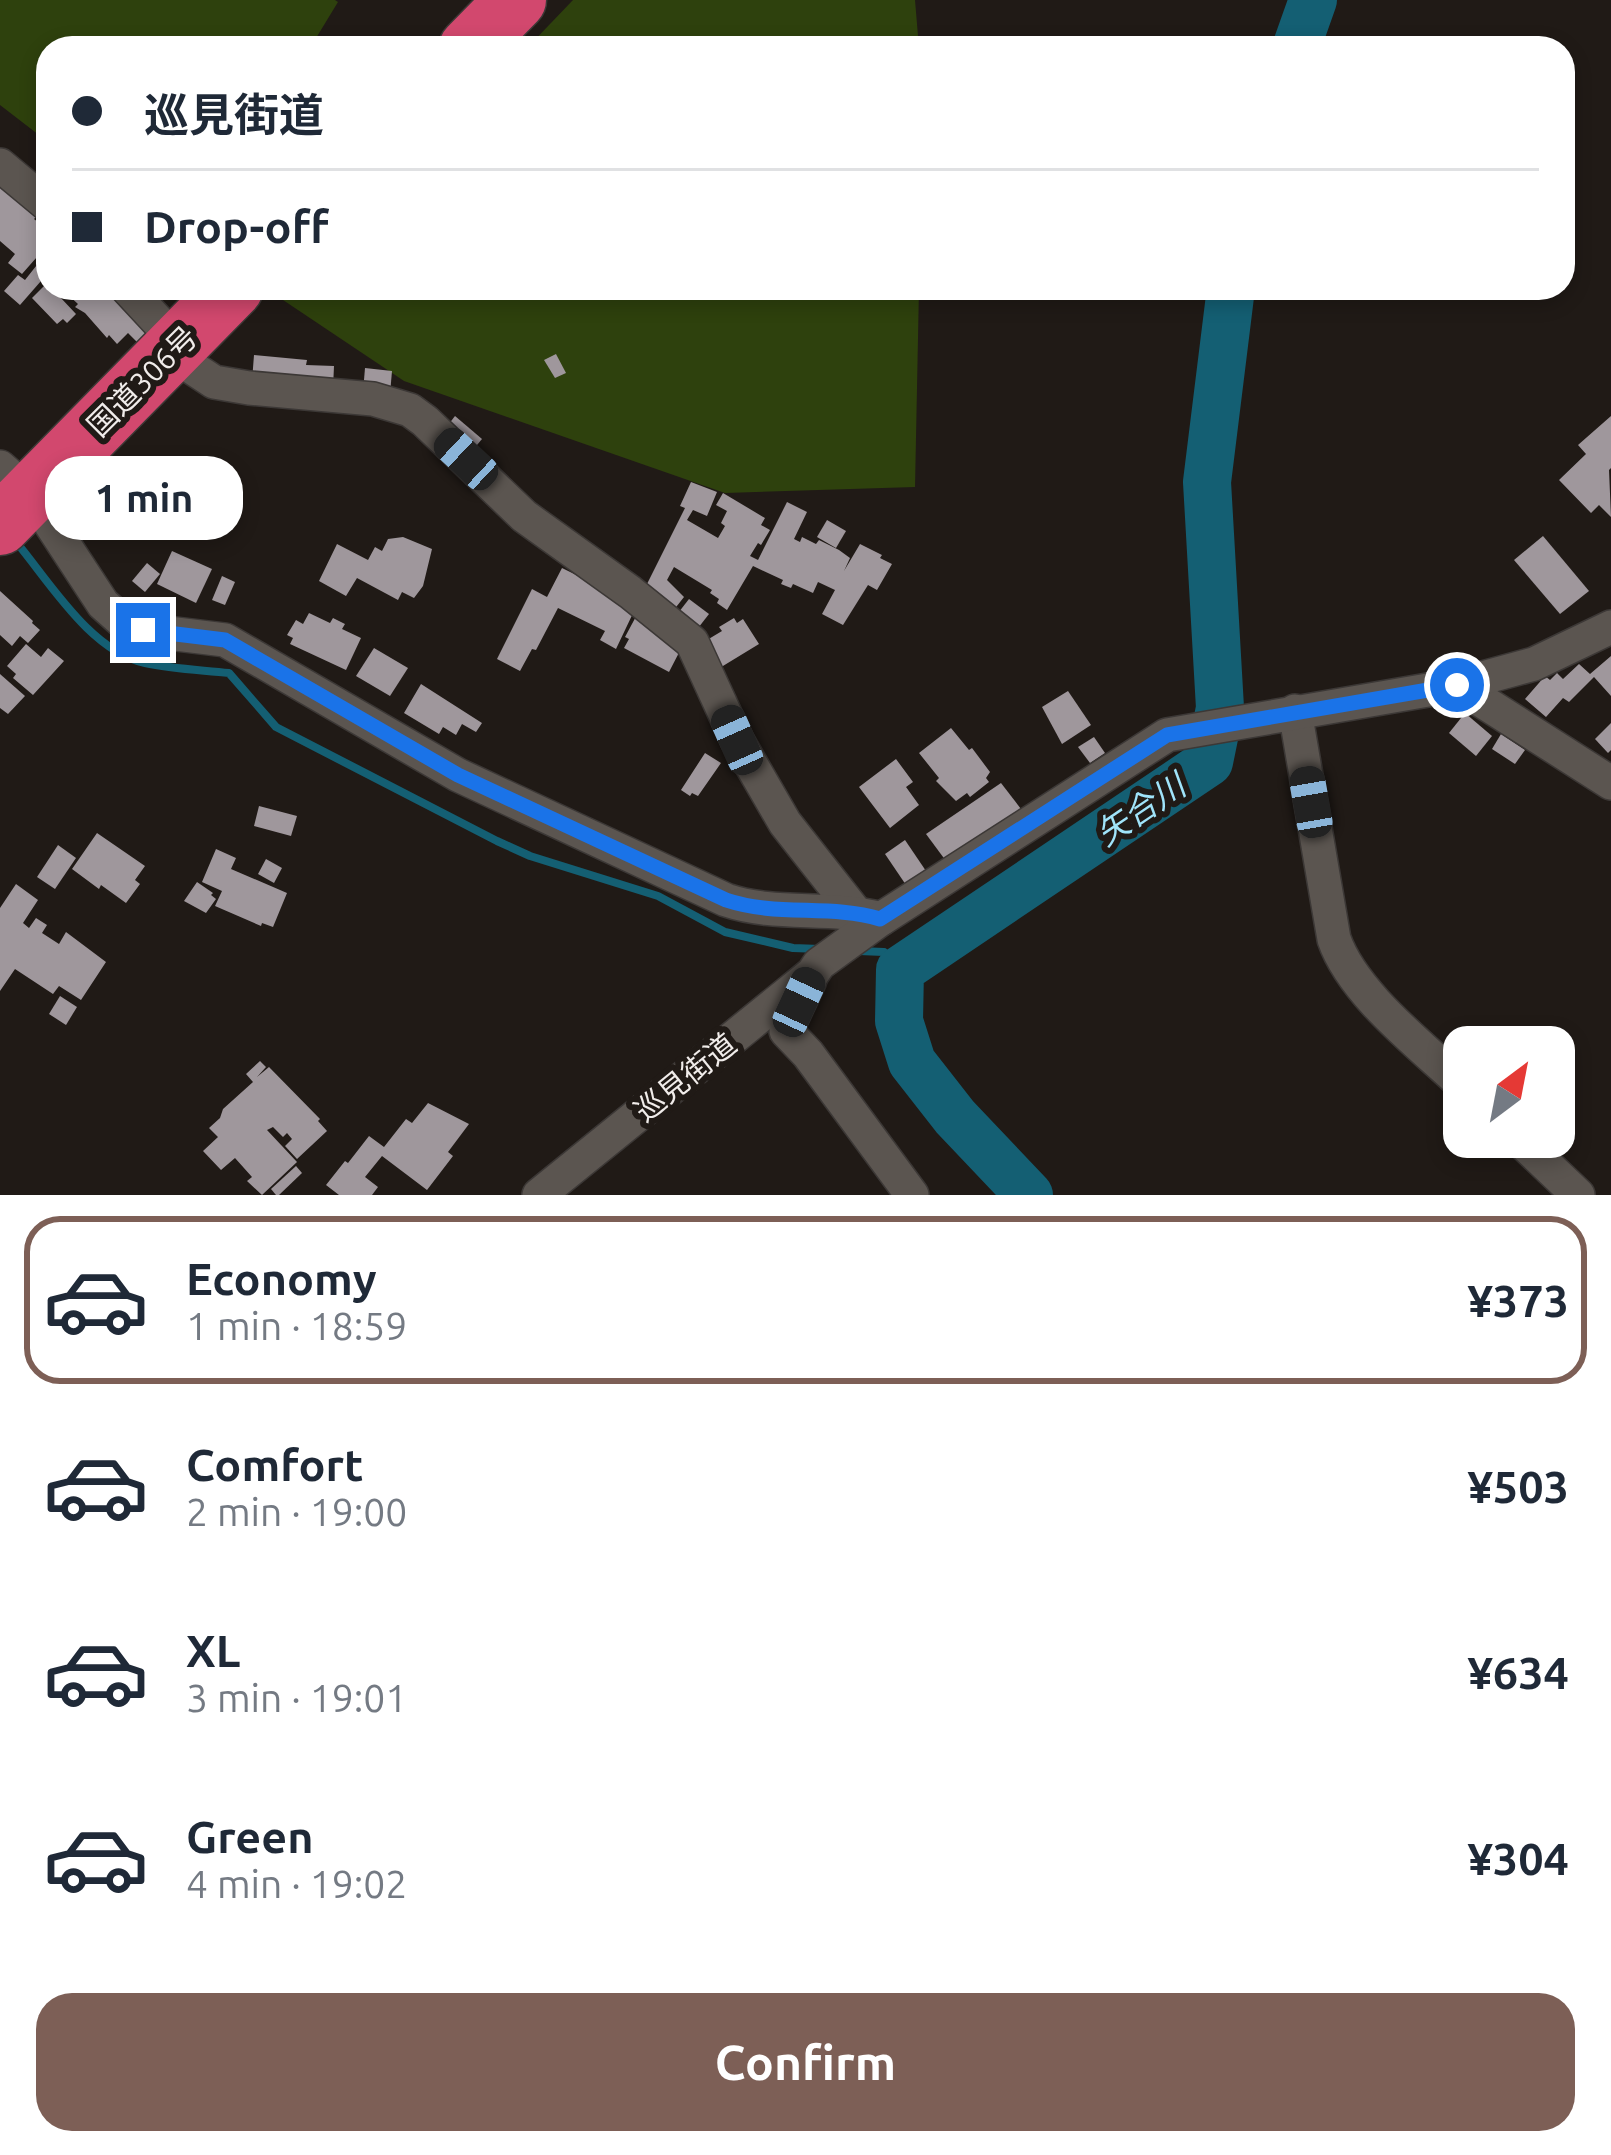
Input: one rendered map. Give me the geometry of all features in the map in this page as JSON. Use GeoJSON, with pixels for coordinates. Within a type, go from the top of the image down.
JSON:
{"type":"FeatureCollection","features":[{"type":"Feature","properties":{"kind":"highway"},"geometry":{"type":"LineString","coordinates":[[481,36],[516,0]]}},
{"type":"Feature","properties":{"kind":"highway","name":"国道306号"},"geometry":{"type":"LineString","coordinates":[[13,498],[221,300]]}},
{"type":"Feature","properties":{"kind":"street"},"geometry":{"type":"LineString","coordinates":[[0,164],[36,195]]}},
{"type":"Feature","properties":{"kind":"street"},"geometry":{"type":"LineString","coordinates":[[136,300],[174,348],[214,382],[373,398],[410,410],[524,515],[692,642],[737,740],[785,823],[866,920]]}},
{"type":"Feature","properties":{"kind":"street"},"geometry":{"type":"LineString","coordinates":[[13,498],[122,620],[143,630],[225,640],[458,775],[726,900],[866,920]]}},
{"type":"Feature","properties":{"kind":"street","name":"巡見街道"},"geometry":{"type":"LineString","coordinates":[[539,1195],[816,968],[866,920],[1167,735],[1504,674],[1611,627]]}},
{"type":"Feature","properties":{"kind":"street"},"geometry":{"type":"LineString","coordinates":[[1457,685],[1611,783]]}},
{"type":"Feature","properties":{"kind":"street"},"geometry":{"type":"LineString","coordinates":[[1295,711],[1341,959],[1364,990],[1443,1066]]}},
{"type":"Feature","properties":{"kind":"street"},"geometry":{"type":"LineString","coordinates":[[816,968],[786,1031],[912,1195]]}},
{"type":"Feature","properties":{"kind":"street"},"geometry":{"type":"LineString","coordinates":[[1539,1158],[1578,1195]]}},
{"type":"Feature","properties":{"kind":"green space"},"geometry":{"type":"Polygon","coordinates":[[[0,0],[338,2],[317,36],[36,36],[36,133],[0,105],[0,0]]]}},
{"type":"Feature","properties":{"kind":"green space"},"geometry":{"type":"Polygon","coordinates":[[[573,0],[915,0],[918,36],[538,36],[573,0]]]}},
{"type":"Feature","properties":{"kind":"green space"},"geometry":{"type":"Polygon","coordinates":[[[283,300],[919,300],[915,487],[725,493],[404,381],[283,300]]]}},
{"type":"Feature","properties":{"kind":"building"},"geometry":{"type":"Polygon","coordinates":[[[0,187],[36,217],[36,258],[22,274],[8,263],[15,254],[0,241],[0,187]]]}},
{"type":"Feature","properties":{"kind":"building"},"geometry":{"type":"Polygon","coordinates":[[[36,266],[36,287],[20,305],[4,291],[18,275],[25,280],[36,266]]]}},
{"type":"Feature","properties":{"kind":"building"},"geometry":{"type":"Polygon","coordinates":[[[36,294],[36,300],[63,300],[76,314],[67,323],[63,319],[57,324],[32,298],[36,294]]]}},
{"type":"Feature","properties":{"kind":"building"},"geometry":{"type":"Polygon","coordinates":[[[74,300],[124,300],[154,331],[140,345],[128,333],[117,344],[75,307],[74,300]]]}},
{"type":"Feature","properties":{"kind":"building"},"geometry":{"type":"Polygon","coordinates":[[[556,354],[566,373],[555,378],[544,360],[556,354]]]}},
{"type":"Feature","properties":{"kind":"building"},"geometry":{"type":"Polygon","coordinates":[[[254,355],[334,366],[333,388],[252,381],[254,355]]]}},
{"type":"Feature","properties":{"kind":"building"},"geometry":{"type":"Polygon","coordinates":[[[365,368],[392,371],[390,394],[363,392],[365,368]]]}},
{"type":"Feature","properties":{"kind":"building"},"geometry":{"type":"Polygon","coordinates":[[[455,416],[482,439],[472,451],[445,429],[455,416]]]}},
{"type":"Feature","properties":{"kind":"building"},"geometry":{"type":"Polygon","coordinates":[[[1611,416],[1611,517],[1599,505],[1591,513],[1559,480],[1586,454],[1578,445],[1611,416]]]}},
{"type":"Feature","properties":{"kind":"building"},"geometry":{"type":"Polygon","coordinates":[[[691,482],[717,492],[707,516],[693,510],[687,520],[718,538],[727,511],[716,505],[723,493],[765,518],[761,525],[770,530],[750,556],[758,560],[787,502],[807,512],[794,539],[800,542],[802,537],[816,544],[819,540],[839,550],[850,558],[844,571],[860,544],[892,564],[877,590],[868,585],[843,625],[822,614],[835,590],[818,582],[813,593],[793,584],[791,588],[753,566],[727,610],[717,603],[712,590],[674,567],[667,580],[684,597],[673,611],[644,590],[685,508],[680,506],[691,482]]]}},
{"type":"Feature","properties":{"kind":"building"},"geometry":{"type":"Polygon","coordinates":[[[827,520],[846,531],[836,548],[817,537],[827,520]]]}},
{"type":"Feature","properties":{"kind":"building"},"geometry":{"type":"Polygon","coordinates":[[[1543,536],[1589,591],[1560,614],[1514,560],[1543,536]]]}},
{"type":"Feature","properties":{"kind":"building"},"geometry":{"type":"Polygon","coordinates":[[[403,537],[432,549],[423,586],[414,598],[402,592],[398,600],[357,578],[346,596],[319,581],[337,544],[368,560],[375,547],[382,551],[388,539],[403,537]]]}},
{"type":"Feature","properties":{"kind":"building"},"geometry":{"type":"Polygon","coordinates":[[[172,551],[212,569],[196,603],[157,584],[172,551]]]}},
{"type":"Feature","properties":{"kind":"building"},"geometry":{"type":"Polygon","coordinates":[[[147,563],[160,574],[145,592],[132,581],[147,563]]]}},
{"type":"Feature","properties":{"kind":"building"},"geometry":{"type":"Polygon","coordinates":[[[562,568],[635,609],[616,649],[600,640],[605,631],[558,608],[520,671],[497,659],[532,589],[547,597],[562,568]]]}},
{"type":"Feature","properties":{"kind":"building"},"geometry":{"type":"Polygon","coordinates":[[[222,576],[235,582],[225,605],[212,600],[222,576]]]}},
{"type":"Feature","properties":{"kind":"building"},"geometry":{"type":"Polygon","coordinates":[[[0,591],[40,630],[28,643],[20,636],[12,646],[0,635],[0,591]]]}},
{"type":"Feature","properties":{"kind":"building"},"geometry":{"type":"Polygon","coordinates":[[[689,599],[709,614],[695,632],[675,617],[689,599]]]}},
{"type":"Feature","properties":{"kind":"building"},"geometry":{"type":"Polygon","coordinates":[[[640,609],[685,641],[669,672],[624,648],[640,609]]]}},
{"type":"Feature","properties":{"kind":"building"},"geometry":{"type":"Polygon","coordinates":[[[309,613],[330,623],[333,618],[345,624],[342,629],[361,638],[346,670],[290,644],[293,638],[287,635],[296,620],[303,624],[309,613]]]}},
{"type":"Feature","properties":{"kind":"building"},"geometry":{"type":"Polygon","coordinates":[[[734,618],[737,623],[743,619],[759,644],[718,669],[702,643],[734,618]]]}},
{"type":"Feature","properties":{"kind":"building"},"geometry":{"type":"Polygon","coordinates":[[[26,644],[41,657],[48,648],[64,661],[33,695],[7,666],[26,644]]]}},
{"type":"Feature","properties":{"kind":"building"},"geometry":{"type":"Polygon","coordinates":[[[374,648],[408,668],[390,696],[356,676],[374,648]]]}},
{"type":"Feature","properties":{"kind":"building"},"geometry":{"type":"Polygon","coordinates":[[[1611,656],[1611,696],[1594,677],[1569,702],[1563,698],[1546,717],[1525,699],[1545,676],[1550,680],[1557,673],[1563,679],[1579,664],[1590,674],[1611,656]]]}},
{"type":"Feature","properties":{"kind":"building"},"geometry":{"type":"Polygon","coordinates":[[[0,674],[25,696],[8,714],[0,708],[0,674]]]}},
{"type":"Feature","properties":{"kind":"building"},"geometry":{"type":"Polygon","coordinates":[[[421,684],[482,723],[476,732],[462,724],[456,735],[443,727],[439,734],[404,713],[421,684]]]}},
{"type":"Feature","properties":{"kind":"building"},"geometry":{"type":"Polygon","coordinates":[[[1068,691],[1091,725],[1062,744],[1042,707],[1068,691]]]}},
{"type":"Feature","properties":{"kind":"building"},"geometry":{"type":"Polygon","coordinates":[[[1465,713],[1492,736],[1476,756],[1449,733],[1465,713]]]}},
{"type":"Feature","properties":{"kind":"building"},"geometry":{"type":"Polygon","coordinates":[[[1611,723],[1611,750],[1608,753],[1595,739],[1611,723]]]}},
{"type":"Feature","properties":{"kind":"building"},"geometry":{"type":"Polygon","coordinates":[[[951,728],[990,772],[989,782],[956,801],[936,781],[939,778],[919,753],[951,728]]]}},
{"type":"Feature","properties":{"kind":"building"},"geometry":{"type":"Polygon","coordinates":[[[1501,734],[1525,750],[1515,764],[1492,749],[1501,734]]]}},
{"type":"Feature","properties":{"kind":"building"},"geometry":{"type":"Polygon","coordinates":[[[1094,737],[1105,753],[1090,763],[1078,747],[1094,737]]]}},
{"type":"Feature","properties":{"kind":"building"},"geometry":{"type":"Polygon","coordinates":[[[705,753],[721,763],[698,796],[690,796],[681,790],[705,753]]]}},
{"type":"Feature","properties":{"kind":"building"},"geometry":{"type":"Polygon","coordinates":[[[896,759],[913,782],[906,787],[919,805],[890,828],[859,787],[896,759]]]}},
{"type":"Feature","properties":{"kind":"building"},"geometry":{"type":"Polygon","coordinates":[[[1001,783],[1021,809],[946,861],[926,834],[1001,783]]]}},
{"type":"Feature","properties":{"kind":"building"},"geometry":{"type":"Polygon","coordinates":[[[259,806],[297,816],[291,836],[254,826],[259,806]]]}},
{"type":"Feature","properties":{"kind":"building"},"geometry":{"type":"Polygon","coordinates":[[[97,833],[145,866],[135,880],[140,884],[126,903],[72,869],[97,833]]]}},
{"type":"Feature","properties":{"kind":"building"},"geometry":{"type":"Polygon","coordinates":[[[905,840],[926,871],[906,885],[885,854],[905,840]]]}},
{"type":"Feature","properties":{"kind":"building"},"geometry":{"type":"Polygon","coordinates":[[[58,845],[76,858],[55,889],[37,877],[58,845]]]}},
{"type":"Feature","properties":{"kind":"building"},"geometry":{"type":"Polygon","coordinates":[[[216,849],[236,858],[231,869],[287,893],[273,927],[215,906],[222,891],[202,882],[216,849]]]}},
{"type":"Feature","properties":{"kind":"building"},"geometry":{"type":"Polygon","coordinates":[[[266,859],[282,868],[274,883],[258,874],[266,859]]]}},
{"type":"Feature","properties":{"kind":"building"},"geometry":{"type":"Polygon","coordinates":[[[197,882],[216,899],[206,913],[184,901],[197,882]]]}},
{"type":"Feature","properties":{"kind":"building"},"geometry":{"type":"Polygon","coordinates":[[[16,884],[38,900],[23,923],[29,928],[36,918],[47,925],[42,933],[59,944],[66,932],[106,962],[81,1000],[59,986],[53,994],[15,969],[0,991],[0,908],[16,884]]]}},
{"type":"Feature","properties":{"kind":"building"},"geometry":{"type":"Polygon","coordinates":[[[60,996],[77,1007],[66,1025],[49,1014],[60,996]]]}},
{"type":"Feature","properties":{"kind":"building"},"geometry":{"type":"Polygon","coordinates":[[[260,1061],[266,1067],[257,1077],[269,1067],[327,1131],[297,1159],[285,1146],[292,1139],[287,1133],[283,1137],[273,1127],[267,1130],[297,1162],[262,1195],[247,1181],[252,1177],[235,1158],[221,1170],[203,1151],[218,1137],[209,1128],[253,1082],[246,1074],[260,1061]]]}},
{"type":"Feature","properties":{"kind":"building"},"geometry":{"type":"Polygon","coordinates":[[[428,1103],[469,1124],[448,1152],[453,1156],[427,1190],[382,1156],[365,1177],[378,1187],[372,1195],[339,1195],[326,1185],[369,1136],[384,1147],[406,1119],[412,1123],[428,1103]]]}},
{"type":"Feature","properties":{"kind":"building"},"geometry":{"type":"Polygon","coordinates":[[[296,1166],[302,1173],[276,1195],[271,1189],[296,1166]]]}},
{"type":"Feature","properties":{"kind":"waterway","name":"矢合川"},"geometry":{"type":"LineString","coordinates":[[1300,36],[1313,0]]}},
{"type":"Feature","properties":{"kind":"waterway","name":"矢合川"},"geometry":{"type":"LineString","coordinates":[[1029,1195],[955,1117],[912,1062],[899,1021],[900,970],[1209,762],[1220,708],[1207,482],[1230,300]]}},
{"type":"Feature","properties":{"kind":"waterway"},"geometry":{"type":"LineString","coordinates":[[17,543],[90,631],[125,656],[155,665],[229,673],[276,727],[530,856],[658,896],[725,932],[793,948],[820,949]]}},
{"type":"Feature","properties":{"kind":"waterway"},"geometry":{"type":"LineString","coordinates":[[859,951],[884,952],[900,970]]}},
{"type":"Feature","properties":{"kind":"route"},"geometry":{"type":"LineString","coordinates":[[143,630],[225,640],[458,775],[726,900],[746,907],[798,912],[855,911],[880,919],[1167,735],[1457,685]]}}]}
